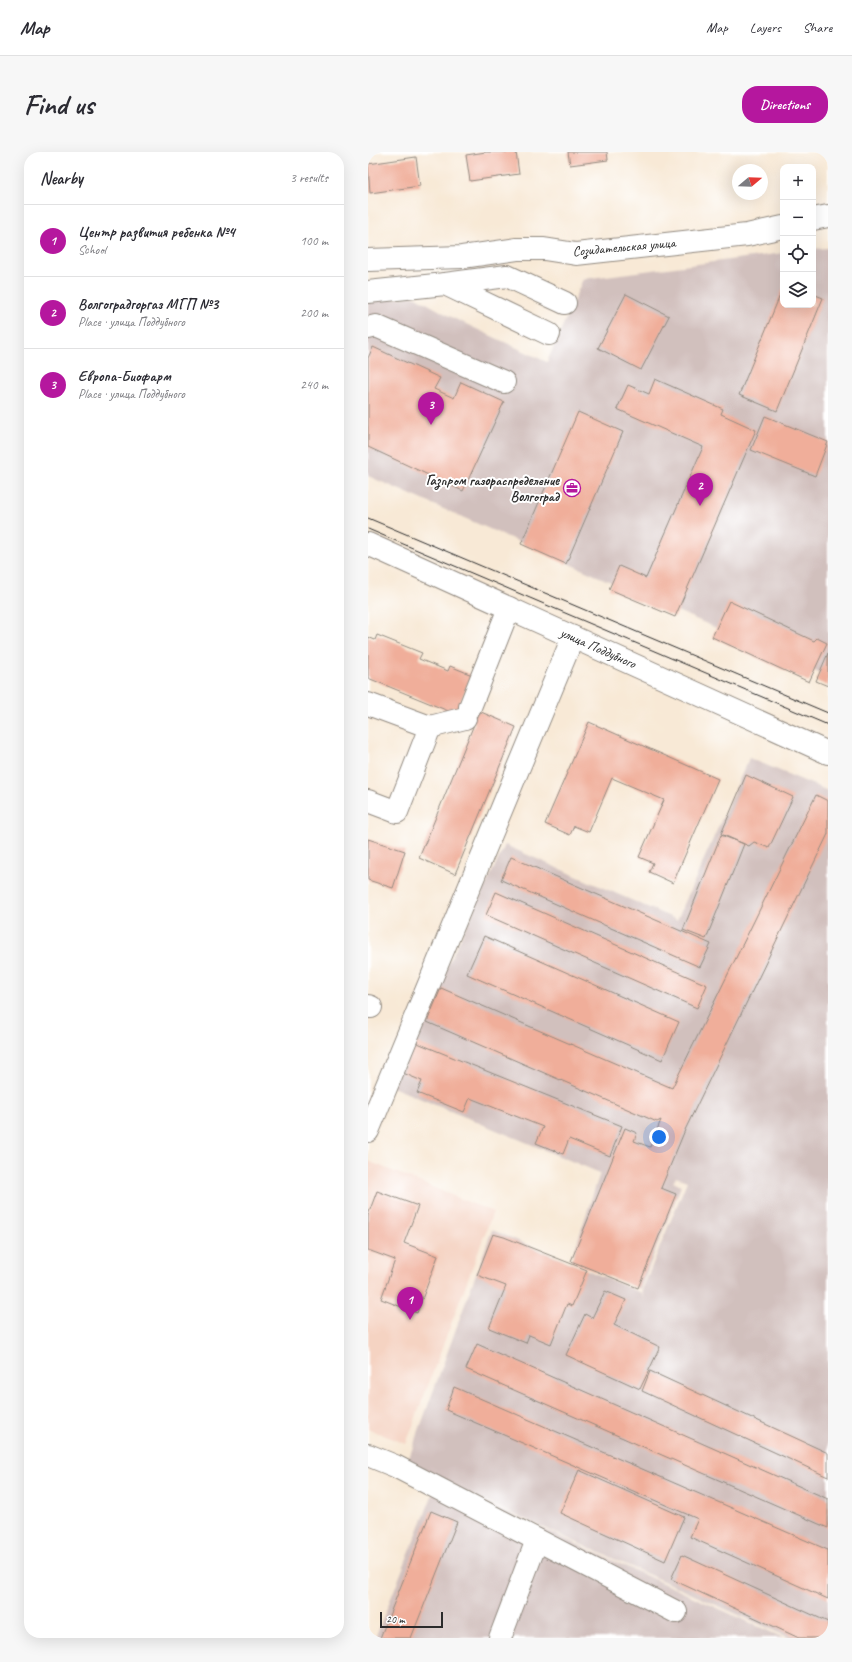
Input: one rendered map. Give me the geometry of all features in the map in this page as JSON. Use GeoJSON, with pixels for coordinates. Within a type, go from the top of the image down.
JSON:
{"type":"FeatureCollection","features":[{"type":"Feature","properties":{"kind":"street"},"geometry":{"type":"LineString","coordinates":[[816,218],[828,216]]}},
{"type":"Feature","properties":{"kind":"street","name":"Созидательская улица"},"geometry":{"type":"LineString","coordinates":[[368,260],[462,257],[517,249],[544,249],[576,254],[747,235],[780,227]]}},
{"type":"Feature","properties":{"kind":"street"},"geometry":{"type":"LineString","coordinates":[[368,292],[507,276],[565,303]]}},
{"type":"Feature","properties":{"kind":"street"},"geometry":{"type":"LineString","coordinates":[[445,284],[549,334]]}},
{"type":"Feature","properties":{"kind":"street"},"geometry":{"type":"LineString","coordinates":[[368,328],[376,326],[504,382]]}},
{"type":"Feature","properties":{"kind":"street","name":"улица Поддубного"},"geometry":{"type":"LineString","coordinates":[[368,544],[828,753]]}},
{"type":"Feature","properties":{"kind":"street"},"geometry":{"type":"LineString","coordinates":[[368,704],[430,727],[468,713],[509,608]]}},
{"type":"Feature","properties":{"kind":"street"},"geometry":{"type":"LineString","coordinates":[[368,1131],[573,637]]}},
{"type":"Feature","properties":{"kind":"street"},"geometry":{"type":"LineString","coordinates":[[368,801],[397,812],[430,727]]}},
{"type":"Feature","properties":{"kind":"street"},"geometry":{"type":"LineString","coordinates":[[368,1455],[395,1466],[676,1612]]}},
{"type":"Feature","properties":{"kind":"street"},"geometry":{"type":"LineString","coordinates":[[500,1638],[537,1540]]}},
{"type":"Feature","properties":{"kind":"shaded area"},"geometry":{"type":"Polygon","coordinates":[[[828,248],[828,677],[368,476],[368,302],[414,296],[451,317],[547,362],[583,279],[780,253],[780,308],[816,308],[816,249],[828,248]]]}},
{"type":"Feature","properties":{"kind":"shaded area"},"geometry":{"type":"Polygon","coordinates":[[[749,758],[828,791],[828,1638],[790,1638],[406,1466],[492,1230],[642,1293],[645,1303],[642,1290],[687,1181],[676,1177],[673,1182],[681,1186],[640,1289],[571,1261],[600,1173],[390,1086],[505,845],[677,920],[749,758]]]}},
{"type":"Feature","properties":{"kind":"shaded area"},"geometry":{"type":"Polygon","coordinates":[[[368,1161],[493,1212],[406,1444],[368,1429],[368,1161]]]}},
{"type":"Feature","properties":{"kind":"shaded area"},"geometry":{"type":"Polygon","coordinates":[[[438,1481],[784,1638],[375,1638],[438,1481]]]}},
{"type":"Feature","properties":{"kind":"building"},"geometry":{"type":"Polygon","coordinates":[[[486,152],[516,152],[519,174],[470,181],[466,155],[486,152]]]}},
{"type":"Feature","properties":{"kind":"building"},"geometry":{"type":"Polygon","coordinates":[[[568,152],[607,152],[608,160],[570,165],[568,152]]]}},
{"type":"Feature","properties":{"kind":"building"},"geometry":{"type":"Polygon","coordinates":[[[416,157],[420,186],[370,193],[368,164],[416,157]]]}},
{"type":"Feature","properties":{"kind":"building"},"geometry":{"type":"Polygon","coordinates":[[[626,294],[669,316],[641,370],[598,348],[626,294]]]}},
{"type":"Feature","properties":{"kind":"building"},"geometry":{"type":"Polygon","coordinates":[[[780,295],[780,308],[816,308],[816,295],[823,298],[777,411],[739,395],[780,295]]]}},
{"type":"Feature","properties":{"kind":"building"},"geometry":{"type":"Polygon","coordinates":[[[373,347],[440,378],[434,389],[454,398],[461,382],[504,402],[463,491],[368,447],[368,358],[373,347]]]}},
{"type":"Feature","properties":{"kind":"building"},"geometry":{"type":"Polygon","coordinates":[[[655,379],[723,409],[721,414],[756,430],[675,617],[609,589],[619,566],[646,578],[703,447],[617,409],[628,385],[649,394],[655,379]]]}},
{"type":"Feature","properties":{"kind":"building","name":"Газпром газораспределение Волгоград"},"geometry":{"type":"Polygon","coordinates":[[[578,412],[623,432],[566,564],[521,544],[578,412]]]}},
{"type":"Feature","properties":{"kind":"building"},"geometry":{"type":"Polygon","coordinates":[[[765,416],[828,442],[815,476],[751,450],[765,416]]]}},
{"type":"Feature","properties":{"kind":"building"},"geometry":{"type":"Polygon","coordinates":[[[729,601],[814,641],[817,638],[827,643],[809,682],[712,637],[729,601]]]}},
{"type":"Feature","properties":{"kind":"building"},"geometry":{"type":"Polygon","coordinates":[[[377,635],[422,653],[419,659],[448,671],[450,666],[472,675],[460,703],[516,727],[455,874],[419,858],[475,722],[368,678],[368,637],[375,640],[377,635]]]}},
{"type":"Feature","properties":{"kind":"building"},"geometry":{"type":"Polygon","coordinates":[[[828,653],[828,686],[816,681],[828,653]]]}},
{"type":"Feature","properties":{"kind":"building"},"geometry":{"type":"Polygon","coordinates":[[[589,722],[718,779],[673,883],[649,872],[653,863],[639,857],[664,800],[612,778],[589,832],[574,826],[570,835],[545,824],[589,722]]]}},
{"type":"Feature","properties":{"kind":"building"},"geometry":{"type":"Polygon","coordinates":[[[746,775],[793,797],[769,848],[754,842],[749,846],[721,834],[746,775]]]}},
{"type":"Feature","properties":{"kind":"building"},"geometry":{"type":"Polygon","coordinates":[[[816,795],[828,801],[828,834],[685,1130],[661,1188],[676,1194],[638,1288],[571,1261],[625,1128],[637,1133],[634,1141],[650,1147],[661,1120],[657,1122],[427,1022],[441,988],[672,1088],[816,795]]]}},
{"type":"Feature","properties":{"kind":"building"},"geometry":{"type":"Polygon","coordinates":[[[721,835],[744,844],[706,939],[683,930],[721,835]]]}},
{"type":"Feature","properties":{"kind":"building"},"geometry":{"type":"Polygon","coordinates":[[[368,839],[405,851],[393,888],[368,880],[368,839]]]}},
{"type":"Feature","properties":{"kind":"building"},"geometry":{"type":"Polygon","coordinates":[[[511,857],[711,944],[700,967],[501,880],[511,857]]]}},
{"type":"Feature","properties":{"kind":"building"},"geometry":{"type":"Polygon","coordinates":[[[496,892],[707,985],[697,1008],[486,915],[496,892]]]}},
{"type":"Feature","properties":{"kind":"building"},"geometry":{"type":"Polygon","coordinates":[[[484,936],[679,1022],[662,1060],[467,974],[484,936]]]}},
{"type":"Feature","properties":{"kind":"building"},"geometry":{"type":"Polygon","coordinates":[[[415,1042],[622,1126],[610,1156],[569,1139],[563,1154],[536,1143],[543,1127],[470,1098],[464,1112],[417,1093],[422,1081],[403,1073],[415,1042]]]}},
{"type":"Feature","properties":{"kind":"building"},"geometry":{"type":"Polygon","coordinates":[[[377,1191],[418,1206],[404,1243],[438,1256],[417,1313],[381,1299],[395,1260],[368,1250],[368,1215],[377,1191]]]}},
{"type":"Feature","properties":{"kind":"building"},"geometry":{"type":"Polygon","coordinates":[[[493,1234],[587,1270],[572,1306],[567,1304],[551,1344],[529,1335],[526,1343],[489,1328],[506,1286],[477,1275],[493,1234]]]}},
{"type":"Feature","properties":{"kind":"building"},"geometry":{"type":"Polygon","coordinates":[[[605,1291],[626,1300],[614,1325],[660,1347],[640,1389],[566,1355],[585,1314],[592,1318],[605,1291]]]}},
{"type":"Feature","properties":{"kind":"building"},"geometry":{"type":"Polygon","coordinates":[[[477,1344],[828,1499],[828,1528],[466,1369],[477,1344]]]}},
{"type":"Feature","properties":{"kind":"building"},"geometry":{"type":"Polygon","coordinates":[[[650,1371],[828,1453],[828,1477],[642,1391],[650,1371]]]}},
{"type":"Feature","properties":{"kind":"building"},"geometry":{"type":"Polygon","coordinates":[[[454,1387],[828,1550],[828,1599],[690,1537],[698,1519],[446,1410],[454,1387]]]}},
{"type":"Feature","properties":{"kind":"building"},"geometry":{"type":"Polygon","coordinates":[[[579,1470],[684,1517],[665,1561],[560,1513],[579,1470]]]}},
{"type":"Feature","properties":{"kind":"building"},"geometry":{"type":"Polygon","coordinates":[[[431,1511],[457,1522],[411,1638],[380,1638],[431,1511]]]}},
{"type":"Feature","properties":{"kind":"building"},"geometry":{"type":"Polygon","coordinates":[[[682,1555],[828,1622],[828,1638],[799,1638],[671,1579],[682,1555]]]}},
{"type":"Feature","properties":{"kind":"tram line"},"geometry":{"type":"LineString","coordinates":[[368,518],[828,713]]}},
{"type":"Feature","properties":{"kind":"tram line"},"geometry":{"type":"LineString","coordinates":[[368,529],[828,725]]}},
{"type":"Feature","properties":{"kind":"place","name":"Европа-Биофарм"},"geometry":{"type":"Point","coordinates":[431,425]}},
{"type":"Feature","properties":{"kind":"place","name":"Газпром газораспределение Волгоград"},"geometry":{"type":"Point","coordinates":[572,488]}},
{"type":"Feature","properties":{"kind":"place","name":"Волгоградгоргаз МГП №3"},"geometry":{"type":"Point","coordinates":[700,506]}},
{"type":"Feature","properties":{"kind":"place","name":"Центр развития ребенка №4"},"geometry":{"type":"Point","coordinates":[410,1320]}}]}
